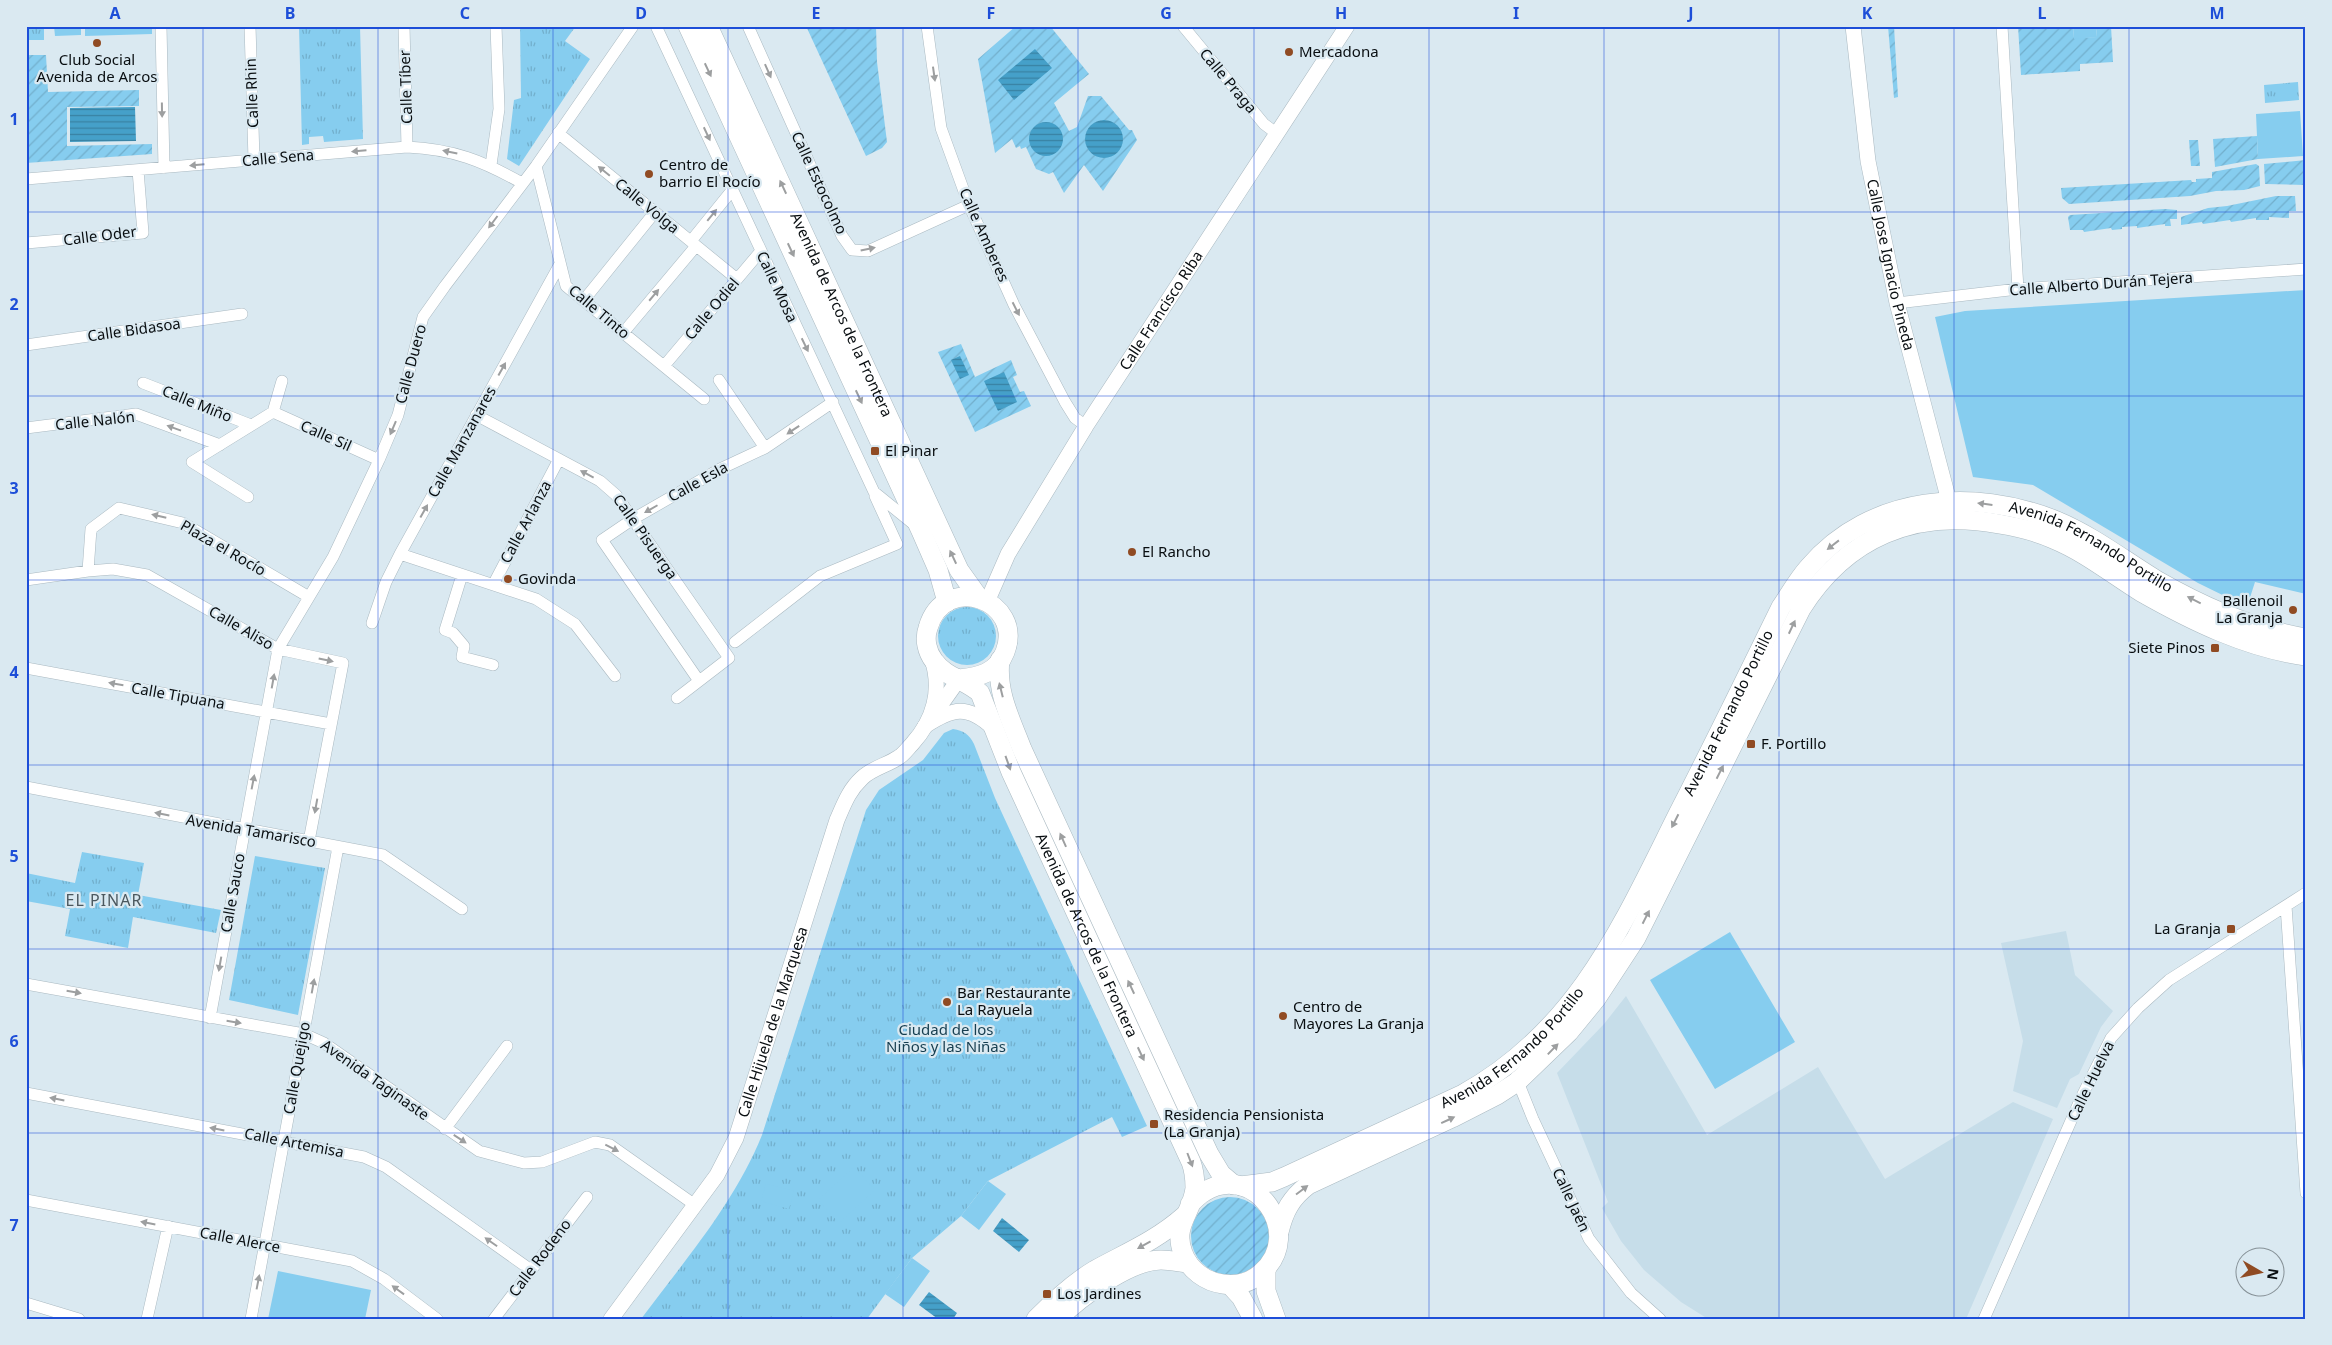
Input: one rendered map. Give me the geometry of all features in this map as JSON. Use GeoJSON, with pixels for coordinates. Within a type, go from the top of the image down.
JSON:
{"type":"FeatureCollection","features":[{"type":"Feature","properties":{"kind":"main road","name":"Avenida de Arcos de la Frontera"},"geometry":{"type":"LineString","coordinates":[[688,26],[921,530],[938,570],[947,602]]}},
{"type":"Feature","properties":{"kind":"main road","name":"Avenida de Arcos de la Frontera"},"geometry":{"type":"LineString","coordinates":[[708,26],[959,570],[983,600],[999,612],[1008,634],[1006,650],[1000,660],[998,676],[1000,690],[1022,749],[1209,1154],[1221,1174],[1237,1186],[1253,1191],[1270,1207],[1279,1232]]}},
{"type":"Feature","properties":{"kind":"main road","name":"Avenida Fernando Portillo"},"geometry":{"type":"LineString","coordinates":[[1237,1186],[1272,1182],[1284,1177],[1463,1094],[1489,1080],[1512,1063],[1568,1006],[1608,951],[1665,841],[1781,607],[1809,566],[1850,531],[1873,519],[1909,506],[1949,502],[1972,502],[2019,510],[2058,522],[2159,581],[2213,609],[2262,628],[2306,638]]}},
{"type":"Feature","properties":{"kind":"main road","name":"Avenida Fernando Portillo"},"geometry":{"type":"LineString","coordinates":[[1279,1232],[1284,1213],[1295,1195],[1308,1185],[1467,1111],[1517,1082],[1569,1032],[1617,970],[1671,869],[1801,609],[1823,578],[1864,544],[1894,530],[1933,520],[1991,522],[2033,531],[2078,552],[2140,591],[2210,627],[2258,646],[2306,656]]}},
{"type":"Feature","properties":{"kind":"main road"},"geometry":{"type":"LineString","coordinates":[[932,659],[926,643],[926,632],[930,619],[938,608],[960,597],[983,600]]}},
{"type":"Feature","properties":{"kind":"main road","name":"Avenida de Arcos de la Frontera"},"geometry":{"type":"LineString","coordinates":[[932,659],[938,667],[970,684],[980,693],[1011,772],[1192,1162],[1195,1189],[1179,1237],[1183,1253],[1188,1263],[1202,1277],[1215,1283],[1230,1285]]}},
{"type":"Feature","properties":{"kind":"main road"},"geometry":{"type":"LineString","coordinates":[[959,679],[983,675],[1000,660]]}},
{"type":"Feature","properties":{"kind":"main road"},"geometry":{"type":"LineString","coordinates":[[1036,1319],[1061,1294],[1094,1271],[1165,1233],[1204,1192],[1214,1188],[1237,1186]]}},
{"type":"Feature","properties":{"kind":"main road"},"geometry":{"type":"LineString","coordinates":[[1230,1285],[1246,1283],[1266,1270],[1274,1258],[1278,1246],[1279,1232]]}},
{"type":"Feature","properties":{"kind":"main road"},"geometry":{"type":"LineString","coordinates":[[1058,1319],[1096,1288],[1130,1268],[1160,1260],[1188,1263]]}},
{"type":"Feature","properties":{"kind":"main road"},"geometry":{"type":"LineString","coordinates":[[1266,1270],[1266,1291],[1276,1319]]}},
{"type":"Feature","properties":{"kind":"main road"},"geometry":{"type":"LineString","coordinates":[[1230,1285],[1241,1297],[1253,1319]]}},
{"type":"Feature","properties":{"kind":"street"},"geometry":{"type":"LineString","coordinates":[[161,26],[164,168]]}},
{"type":"Feature","properties":{"kind":"street","name":"Calle Rhin"},"geometry":{"type":"LineString","coordinates":[[250,26],[254,160]]}},
{"type":"Feature","properties":{"kind":"street","name":"Calle Tíber"},"geometry":{"type":"LineString","coordinates":[[404,26],[407,147]]}},
{"type":"Feature","properties":{"kind":"street"},"geometry":{"type":"LineString","coordinates":[[491,165],[499,109],[496,26]]}},
{"type":"Feature","properties":{"kind":"street","name":"Calle Duero"},"geometry":{"type":"LineString","coordinates":[[278,649],[333,557],[379,460],[398,415],[423,317],[536,166],[633,26]]}},
{"type":"Feature","properties":{"kind":"street","name":"Calle Mosa"},"geometry":{"type":"LineString","coordinates":[[656,26],[760,252],[874,492],[921,530]]}},
{"type":"Feature","properties":{"kind":"street","name":"Calle Estocolmo"},"geometry":{"type":"LineString","coordinates":[[748,26],[842,236],[852,250],[868,251],[969,206]]}},
{"type":"Feature","properties":{"kind":"street","name":"Calle Amberes"},"geometry":{"type":"LineString","coordinates":[[927,26],[941,128],[969,206],[1014,305],[1065,402],[1075,418],[1086,426]]}},
{"type":"Feature","properties":{"kind":"street","name":"Calle Praga"},"geometry":{"type":"LineString","coordinates":[[1183,26],[1264,124],[1276,133]]}},
{"type":"Feature","properties":{"kind":"street","name":"Calle Francisco Riba"},"geometry":{"type":"LineString","coordinates":[[983,600],[1008,554],[1086,426],[1178,288],[1276,133],[1348,26]]}},
{"type":"Feature","properties":{"kind":"street","name":"Calle Jose Ignacio Pineda"},"geometry":{"type":"LineString","coordinates":[[1853,26],[1868,161],[1897,303],[1949,502]]}},
{"type":"Feature","properties":{"kind":"street"},"geometry":{"type":"LineString","coordinates":[[2002,26],[2018,289]]}},
{"type":"Feature","properties":{"kind":"street","name":"Calle Volga"},"geometry":{"type":"LineString","coordinates":[[558,133],[737,279]]}},
{"type":"Feature","properties":{"kind":"street","name":"Calle Sena"},"geometry":{"type":"LineString","coordinates":[[26,179],[407,147],[434,148],[462,154],[491,165],[522,184]]}},
{"type":"Feature","properties":{"kind":"street","name":"Calle Tinto"},"geometry":{"type":"LineString","coordinates":[[536,166],[566,286],[704,399]]}},
{"type":"Feature","properties":{"kind":"street","name":"Calle Oder"},"geometry":{"type":"LineString","coordinates":[[26,243],[143,233],[138,170]]}},
{"type":"Feature","properties":{"kind":"street"},"geometry":{"type":"LineString","coordinates":[[623,333],[693,244],[732,189]]}},
{"type":"Feature","properties":{"kind":"street"},"geometry":{"type":"LineString","coordinates":[[584,300],[655,212]]}},
{"type":"Feature","properties":{"kind":"street","name":"Calle Odiel"},"geometry":{"type":"LineString","coordinates":[[664,366],[760,252]]}},
{"type":"Feature","properties":{"kind":"street","name":"Calle Manzanares"},"geometry":{"type":"LineString","coordinates":[[372,623],[386,582],[400,554],[560,264]]}},
{"type":"Feature","properties":{"kind":"street","name":"Calle Alberto Durán Tejera"},"geometry":{"type":"LineString","coordinates":[[1897,303],[2018,289],[2306,269]]}},
{"type":"Feature","properties":{"kind":"street","name":"Calle Bidasoa"},"geometry":{"type":"LineString","coordinates":[[26,345],[242,314]]}},
{"type":"Feature","properties":{"kind":"street"},"geometry":{"type":"LineString","coordinates":[[719,380],[765,448]]}},
{"type":"Feature","properties":{"kind":"street"},"geometry":{"type":"LineString","coordinates":[[248,496],[192,462],[273,412],[282,381]]}},
{"type":"Feature","properties":{"kind":"street","name":"Calle Miño"},"geometry":{"type":"LineString","coordinates":[[143,382],[251,425]]}},
{"type":"Feature","properties":{"kind":"street","name":"Calle Esla"},"geometry":{"type":"LineString","coordinates":[[699,681],[602,540],[633,519],[720,469],[765,448],[832,402]]}},
{"type":"Feature","properties":{"kind":"street","name":"Calle Sil"},"geometry":{"type":"LineString","coordinates":[[273,412],[379,460]]}},
{"type":"Feature","properties":{"kind":"street","name":"Calle Nalón"},"geometry":{"type":"LineString","coordinates":[[26,428],[136,414],[220,444]]}},
{"type":"Feature","properties":{"kind":"street","name":"Calle Pisuerga"},"geometry":{"type":"LineString","coordinates":[[476,415],[600,481],[616,495],[728,658],[677,698]]}},
{"type":"Feature","properties":{"kind":"street","name":"Calle Arlanza"},"geometry":{"type":"LineString","coordinates":[[493,584],[560,459]]}},
{"type":"Feature","properties":{"kind":"street"},"geometry":{"type":"LineString","coordinates":[[735,642],[820,576],[897,544],[874,492]]}},
{"type":"Feature","properties":{"kind":"street","name":"Plaza el Rocío"},"geometry":{"type":"LineString","coordinates":[[88,571],[91,529],[119,508],[183,523],[309,598]]}},
{"type":"Feature","properties":{"kind":"street"},"geometry":{"type":"LineString","coordinates":[[400,554],[536,599],[575,624],[615,676]]}},
{"type":"Feature","properties":{"kind":"street","name":"Calle Aliso"},"geometry":{"type":"LineString","coordinates":[[26,580],[113,569],[147,575],[278,649],[342,664],[309,841]]}},
{"type":"Feature","properties":{"kind":"street"},"geometry":{"type":"LineString","coordinates":[[462,575],[445,630],[454,633],[464,646],[462,657],[493,665]]}},
{"type":"Feature","properties":{"kind":"street","name":"Calle Sauco"},"geometry":{"type":"LineString","coordinates":[[210,1018],[278,649]]}},
{"type":"Feature","properties":{"kind":"street","name":"Calle Hijuela de la Marquesa"},"geometry":{"type":"LineString","coordinates":[[924,727],[933,710],[937,692],[936,675],[932,659]]}},
{"type":"Feature","properties":{"kind":"street","name":"Calle Tipuana"},"geometry":{"type":"LineString","coordinates":[[26,668],[331,724]]}},
{"type":"Feature","properties":{"kind":"street","name":"Calle Hijuela de la Marquesa"},"geometry":{"type":"LineString","coordinates":[[611,1319],[717,1175],[736,1138],[835,827],[848,793],[864,776],[900,757],[959,679]]}},
{"type":"Feature","properties":{"kind":"street","name":"Calle Hijuela de la Marquesa"},"geometry":{"type":"LineString","coordinates":[[924,727],[944,714],[964,711],[980,716],[994,729]]}},
{"type":"Feature","properties":{"kind":"street","name":"Avenida Tamarisco"},"geometry":{"type":"LineString","coordinates":[[26,787],[383,855],[462,909]]}},
{"type":"Feature","properties":{"kind":"street","name":"Calle Quejigo"},"geometry":{"type":"LineString","coordinates":[[251,1319],[338,847]]}},
{"type":"Feature","properties":{"kind":"street","name":"Calle Huelva"},"geometry":{"type":"LineString","coordinates":[[1984,1319],[2081,1098],[2111,1038],[2138,1008],[2169,980],[2306,893]]}},
{"type":"Feature","properties":{"kind":"street"},"geometry":{"type":"LineString","coordinates":[[2286,906],[2306,1193]]}},
{"type":"Feature","properties":{"kind":"street","name":"Avenida Taginaste"},"geometry":{"type":"LineString","coordinates":[[26,984],[304,1034],[324,1043],[479,1152],[524,1163],[542,1162],[595,1142],[610,1145],[695,1205]]}},
{"type":"Feature","properties":{"kind":"street"},"geometry":{"type":"LineString","coordinates":[[445,1129],[507,1046]]}},
{"type":"Feature","properties":{"kind":"street","name":"Calle Jaén"},"geometry":{"type":"LineString","coordinates":[[1512,1063],[1517,1082],[1589,1239],[1631,1293],[1660,1319]]}},
{"type":"Feature","properties":{"kind":"street","name":"Calle Artemisa"},"geometry":{"type":"LineString","coordinates":[[26,1093],[364,1157],[386,1167],[531,1270]]}},
{"type":"Feature","properties":{"kind":"street","name":"Calle Rodeno"},"geometry":{"type":"LineString","coordinates":[[494,1319],[587,1197]]}},
{"type":"Feature","properties":{"kind":"street","name":"Calle Alerce"},"geometry":{"type":"LineString","coordinates":[[26,1200],[352,1261],[384,1279],[437,1319]]}},
{"type":"Feature","properties":{"kind":"street"},"geometry":{"type":"LineString","coordinates":[[147,1319],[168,1226]]}},
{"type":"Feature","properties":{"kind":"street"},"geometry":{"type":"LineString","coordinates":[[26,1303],[79,1319]]}},
{"type":"Feature","properties":{"kind":"shaded area"},"geometry":{"type":"Polygon","coordinates":[[[1035,49],[1052,68],[1014,100],[998,80],[1035,49]]]}},
{"type":"Feature","properties":{"kind":"shaded area"},"geometry":{"type":"Polygon","coordinates":[[[135,107],[136,141],[70,142],[70,108],[135,107]]]}},
{"type":"Feature","properties":{"kind":"shaded area"},"geometry":{"type":"Polygon","coordinates":[[[1104,120],[1117,126],[1123,139],[1117,152],[1104,158],[1091,152],[1085,139],[1091,126],[1104,120]]]}},
{"type":"Feature","properties":{"kind":"shaded area"},"geometry":{"type":"Polygon","coordinates":[[[1046,122],[1053,123],[1058,127],[1062,132],[1062,146],[1058,151],[1053,155],[1046,156],[1039,155],[1034,151],[1030,146],[1029,139],[1030,132],[1034,127],[1039,123],[1046,122]]]}},
{"type":"Feature","properties":{"kind":"shaded area"},"geometry":{"type":"Polygon","coordinates":[[[960,356],[969,375],[960,379],[951,360],[960,356]]]}},
{"type":"Feature","properties":{"kind":"shaded area"},"geometry":{"type":"Polygon","coordinates":[[[1004,372],[1017,402],[998,411],[984,381],[1004,372]]]}},
{"type":"Feature","properties":{"kind":"shaded area"},"geometry":{"type":"Polygon","coordinates":[[[2066,931],[2075,975],[2113,1011],[2101,1027],[2079,1074],[2070,1079],[2057,1108],[2013,1091],[2023,1041],[2001,943],[2066,931]]]}},
{"type":"Feature","properties":{"kind":"shaded area"},"geometry":{"type":"Polygon","coordinates":[[[1626,996],[1707,1135],[1818,1067],[1885,1179],[2013,1102],[2053,1119],[1966,1319],[1708,1319],[1681,1302],[1644,1270],[1621,1241],[1602,1208],[1608,1202],[1557,1073],[1604,1024],[1626,996]]]}},
{"type":"Feature","properties":{"kind":"shaded area"},"geometry":{"type":"Polygon","coordinates":[[[1002,1218],[1029,1240],[1019,1252],[993,1231],[1002,1218]]]}},
{"type":"Feature","properties":{"kind":"shaded area"},"geometry":{"type":"Polygon","coordinates":[[[929,1292],[957,1313],[953,1319],[938,1319],[919,1305],[929,1292]]]}},
{"type":"Feature","properties":{"kind":"green space"},"geometry":{"type":"Polygon","coordinates":[[[26,26],[44,26],[44,40],[26,40],[26,26]]]}},
{"type":"Feature","properties":{"kind":"green space"},"geometry":{"type":"Polygon","coordinates":[[[54,26],[81,26],[81,35],[55,36],[54,26]]]}},
{"type":"Feature","properties":{"kind":"green space"},"geometry":{"type":"Polygon","coordinates":[[[85,26],[152,26],[152,34],[85,36],[85,26]]]}},
{"type":"Feature","properties":{"kind":"green space"},"geometry":{"type":"Polygon","coordinates":[[[299,26],[360,26],[363,139],[324,142],[323,136],[309,137],[309,144],[302,145],[299,26]]]}},
{"type":"Feature","properties":{"kind":"green space"},"geometry":{"type":"Polygon","coordinates":[[[520,26],[576,26],[565,41],[590,59],[519,166],[507,159],[514,100],[521,98],[520,26]]]}},
{"type":"Feature","properties":{"kind":"green space"},"geometry":{"type":"Polygon","coordinates":[[[806,26],[876,26],[877,62],[887,142],[882,148],[866,156],[806,26]]]}},
{"type":"Feature","properties":{"kind":"green space"},"geometry":{"type":"Polygon","coordinates":[[[1016,26],[1050,26],[1089,74],[1054,103],[1069,131],[1077,127],[1088,96],[1101,96],[1129,130],[1132,130],[1137,140],[1103,191],[1084,165],[1064,193],[1053,172],[1049,174],[1036,169],[1026,147],[1021,149],[1020,146],[1016,148],[1012,139],[995,153],[978,59],[1016,26]],[[1107,120],[1096,122],[1088,129],[1086,143],[1091,153],[1117,126],[1107,120]]]}},
{"type":"Feature","properties":{"kind":"green space"},"geometry":{"type":"Polygon","coordinates":[[[1888,26],[1894,26],[1898,97],[1894,98],[1888,26]]]}},
{"type":"Feature","properties":{"kind":"green space"},"geometry":{"type":"Polygon","coordinates":[[[2018,26],[2073,26],[2074,38],[2097,37],[2096,26],[2111,26],[2113,62],[2080,64],[2080,71],[2021,75],[2018,26]]]}},
{"type":"Feature","properties":{"kind":"green space"},"geometry":{"type":"Polygon","coordinates":[[[2073,26],[2096,26],[2097,37],[2074,39],[2073,26]]]}},
{"type":"Feature","properties":{"kind":"green space"},"geometry":{"type":"Polygon","coordinates":[[[26,55],[46,55],[48,92],[139,90],[139,106],[67,107],[67,146],[152,144],[152,154],[26,163],[26,55]]]}},
{"type":"Feature","properties":{"kind":"green space"},"geometry":{"type":"Polygon","coordinates":[[[2298,82],[2299,100],[2265,103],[2264,85],[2298,82]]]}},
{"type":"Feature","properties":{"kind":"green space"},"geometry":{"type":"Polygon","coordinates":[[[2300,111],[2303,156],[2258,159],[2256,114],[2300,111]]]}},
{"type":"Feature","properties":{"kind":"green space"},"geometry":{"type":"Polygon","coordinates":[[[2257,136],[2258,159],[2215,167],[2213,139],[2257,136]]]}},
{"type":"Feature","properties":{"kind":"green space"},"geometry":{"type":"Polygon","coordinates":[[[2189,140],[2198,140],[2200,166],[2191,166],[2189,140]]]}},
{"type":"Feature","properties":{"kind":"green space"},"geometry":{"type":"Polygon","coordinates":[[[2306,160],[2306,185],[2265,184],[2264,164],[2306,160]]]}},
{"type":"Feature","properties":{"kind":"green space"},"geometry":{"type":"Polygon","coordinates":[[[2256,164],[2259,166],[2260,186],[2244,190],[2216,191],[2190,196],[2069,204],[2062,198],[2061,188],[2191,180],[2196,182],[2196,179],[2212,178],[2212,172],[2256,164]]]}},
{"type":"Feature","properties":{"kind":"green space"},"geometry":{"type":"Polygon","coordinates":[[[2276,196],[2295,196],[2296,211],[2289,211],[2289,218],[2269,217],[2269,220],[2256,220],[2256,218],[2231,222],[2230,220],[2181,225],[2181,217],[2208,208],[2276,196]]]}},
{"type":"Feature","properties":{"kind":"green space"},"geometry":{"type":"Polygon","coordinates":[[[2165,209],[2177,210],[2177,219],[2170,219],[2171,226],[2165,226],[2165,224],[2084,232],[2083,230],[2070,230],[2068,217],[2070,215],[2165,209]]]}},
{"type":"Feature","properties":{"kind":"green space"},"geometry":{"type":"Polygon","coordinates":[[[2306,290],[2306,594],[2255,582],[2247,607],[2198,583],[2033,485],[1973,477],[1935,317],[1965,311],[2306,290]]]}},
{"type":"Feature","properties":{"kind":"green space"},"geometry":{"type":"Polygon","coordinates":[[[961,344],[975,377],[1011,360],[1017,375],[1013,377],[1020,392],[1024,391],[1031,406],[975,432],[938,352],[961,344]]]}},
{"type":"Feature","properties":{"kind":"green space"},"geometry":{"type":"Polygon","coordinates":[[[967,607],[983,612],[991,620],[996,636],[991,652],[983,660],[967,665],[951,660],[943,652],[938,636],[943,620],[951,612],[967,607]]]}},
{"type":"Feature","properties":{"kind":"green space","name":"Ciudad de los Niños y las Niñas"},"geometry":{"type":"Polygon","coordinates":[[[953,729],[966,734],[974,744],[995,798],[1147,1126],[1122,1137],[1112,1117],[988,1181],[961,1216],[912,1258],[867,1319],[641,1319],[708,1231],[751,1160],[762,1135],[866,810],[879,790],[923,760],[944,733],[953,729]]]}},
{"type":"Feature","properties":{"kind":"green space"},"geometry":{"type":"Polygon","coordinates":[[[82,852],[144,863],[138,895],[221,910],[216,933],[133,917],[128,948],[65,936],[70,909],[26,901],[26,873],[75,883],[82,852]]]}},
{"type":"Feature","properties":{"kind":"green space"},"geometry":{"type":"Polygon","coordinates":[[[255,856],[325,868],[298,1015],[229,1000],[255,856]]]}},
{"type":"Feature","properties":{"kind":"green space"},"geometry":{"type":"Polygon","coordinates":[[[1730,932],[1795,1042],[1715,1089],[1650,980],[1730,932]]]}},
{"type":"Feature","properties":{"kind":"green space"},"geometry":{"type":"Polygon","coordinates":[[[854,1167],[875,1190],[839,1223],[818,1200],[854,1167]]]}},
{"type":"Feature","properties":{"kind":"green space"},"geometry":{"type":"Polygon","coordinates":[[[988,1181],[1006,1194],[979,1230],[961,1216],[988,1181]]]}},
{"type":"Feature","properties":{"kind":"green space"},"geometry":{"type":"Polygon","coordinates":[[[766,1184],[794,1191],[789,1209],[761,1201],[766,1184]]]}},
{"type":"Feature","properties":{"kind":"green space"},"geometry":{"type":"Polygon","coordinates":[[[1222,1197],[1238,1197],[1252,1203],[1263,1214],[1269,1228],[1269,1244],[1263,1258],[1252,1269],[1238,1275],[1222,1275],[1208,1269],[1197,1258],[1191,1244],[1191,1228],[1197,1214],[1208,1203],[1222,1197]]]}},
{"type":"Feature","properties":{"kind":"green space"},"geometry":{"type":"Polygon","coordinates":[[[912,1258],[930,1271],[904,1307],[885,1294],[912,1258]]]}},
{"type":"Feature","properties":{"kind":"green space"},"geometry":{"type":"Polygon","coordinates":[[[278,1271],[371,1290],[365,1319],[268,1319],[278,1271]]]}},
{"type":"Feature","properties":{"kind":"place","name":"Club Social Avenida de Arcos"},"geometry":{"type":"Point","coordinates":[97,43]}},
{"type":"Feature","properties":{"kind":"place","name":"Mercadona"},"geometry":{"type":"Point","coordinates":[1289,52]}},
{"type":"Feature","properties":{"kind":"place","name":"Centro de barrio El Rocío"},"geometry":{"type":"Point","coordinates":[649,174]}},
{"type":"Feature","properties":{"kind":"place","name":"El Pinar"},"geometry":{"type":"Point","coordinates":[875,451]}},
{"type":"Feature","properties":{"kind":"place","name":"El Rancho"},"geometry":{"type":"Point","coordinates":[1132,552]}},
{"type":"Feature","properties":{"kind":"place","name":"Govinda"},"geometry":{"type":"Point","coordinates":[508,579]}},
{"type":"Feature","properties":{"kind":"place","name":"Ballenoil La Granja"},"geometry":{"type":"Point","coordinates":[2293,610]}},
{"type":"Feature","properties":{"kind":"place","name":"Siete Pinos"},"geometry":{"type":"Point","coordinates":[2215,648]}},
{"type":"Feature","properties":{"kind":"place","name":"F. Portillo"},"geometry":{"type":"Point","coordinates":[1751,744]}},
{"type":"Feature","properties":{"kind":"place","name":"La Granja"},"geometry":{"type":"Point","coordinates":[2231,929]}},
{"type":"Feature","properties":{"kind":"place","name":"Bar Restaurante La Rayuela"},"geometry":{"type":"Point","coordinates":[947,1002]}},
{"type":"Feature","properties":{"kind":"place","name":"Centro de Mayores La Granja"},"geometry":{"type":"Point","coordinates":[1283,1016]}},
{"type":"Feature","properties":{"kind":"place","name":"Residencia Pensionista (La Granja)"},"geometry":{"type":"Point","coordinates":[1154,1124]}},
{"type":"Feature","properties":{"kind":"place","name":"Los Jardines"},"geometry":{"type":"Point","coordinates":[1047,1294]}},
{"type":"Feature","properties":{"kind":"district","name":"EL PINAR"},"geometry":{"type":"Point","coordinates":[104,900]}}]}
